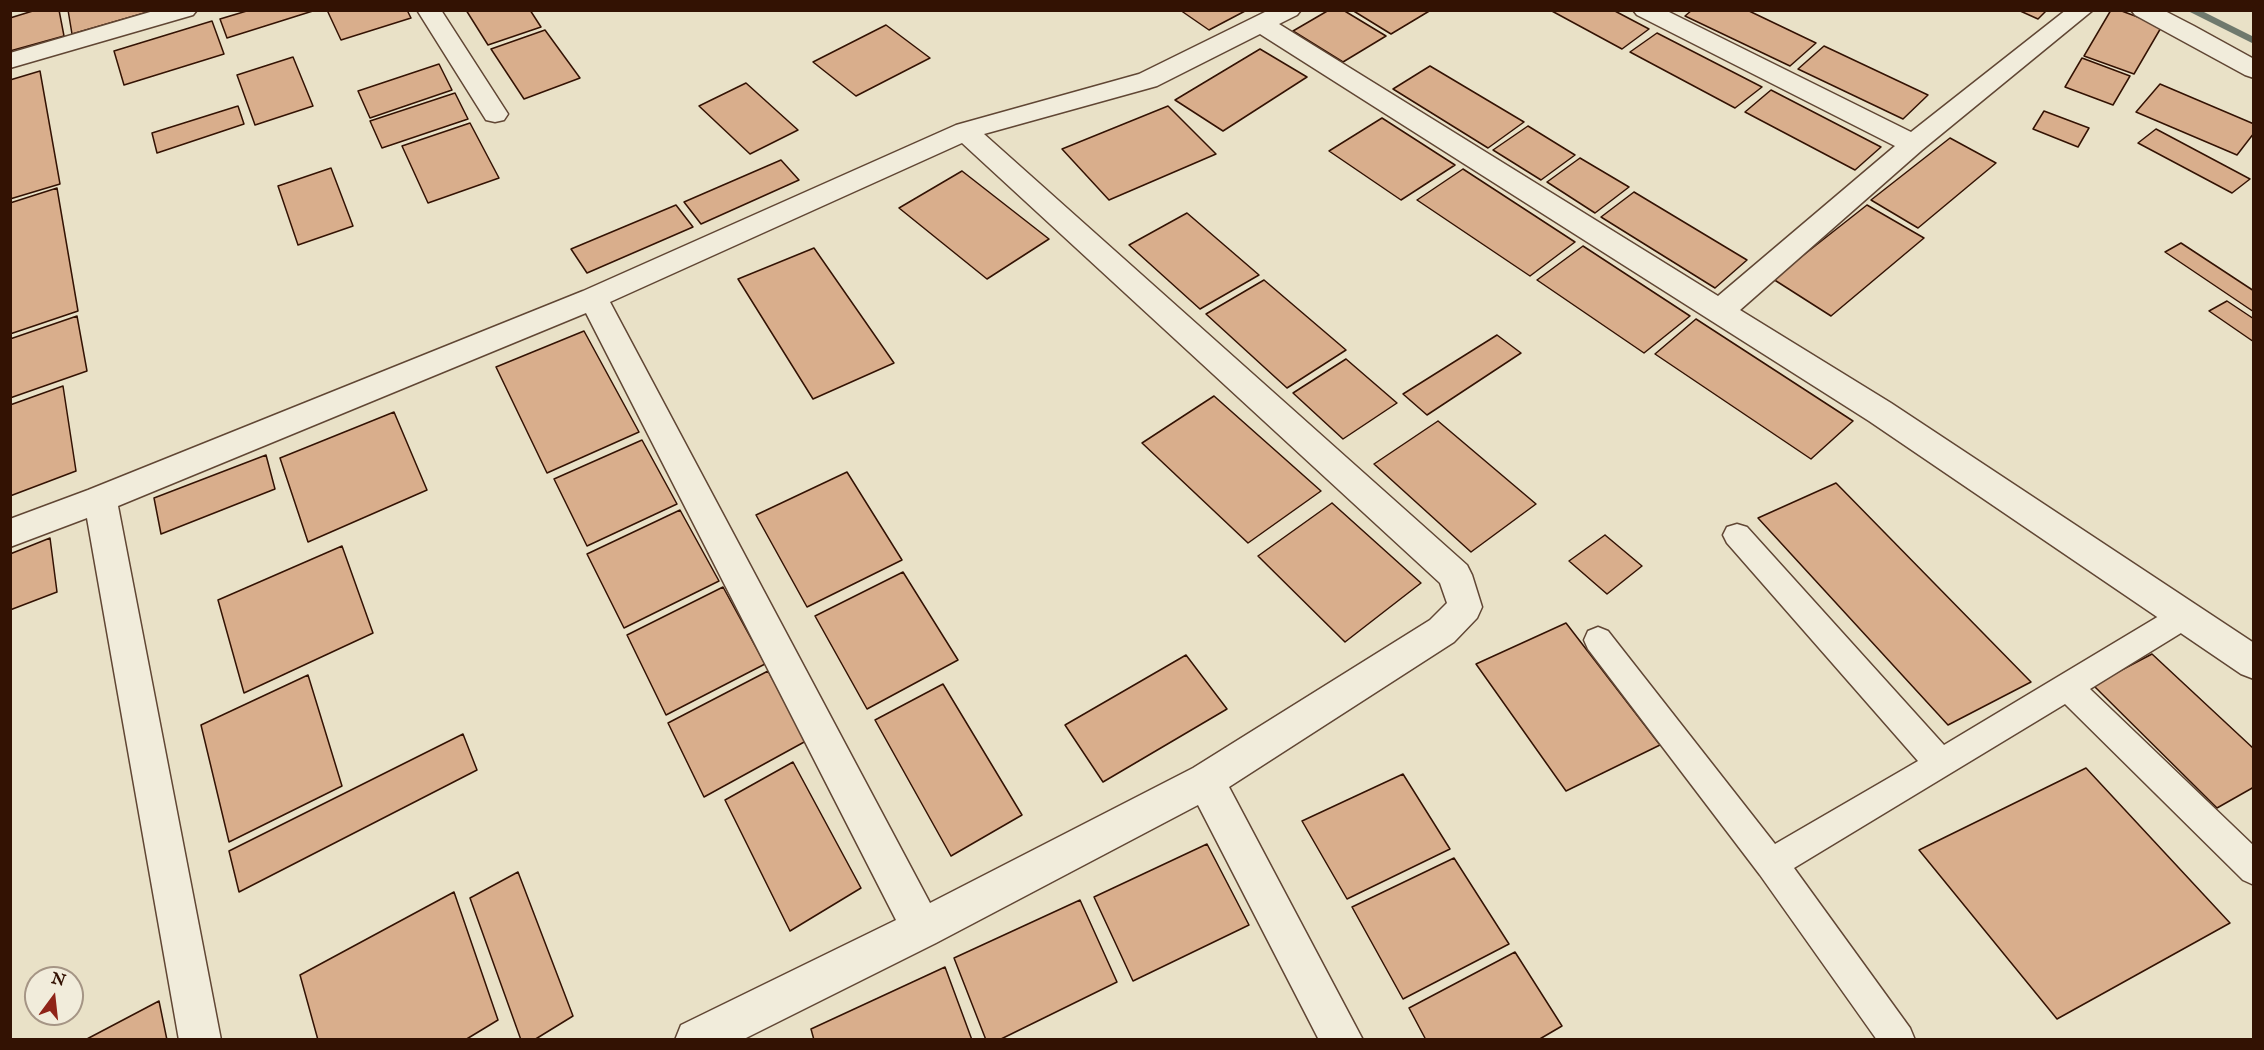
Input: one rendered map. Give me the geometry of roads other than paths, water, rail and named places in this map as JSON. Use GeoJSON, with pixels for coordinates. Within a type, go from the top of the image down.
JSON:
{"type":"FeatureCollection","features":[{"type":"Feature","properties":{"kind":"street"},"geometry":{"type":"LineString","coordinates":[[10,62],[185,10]]}},
{"type":"Feature","properties":{"kind":"street"},"geometry":{"type":"LineString","coordinates":[[429,10],[495,114]]}},
{"type":"Feature","properties":{"kind":"street"},"geometry":{"type":"LineString","coordinates":[[10,532],[100,499],[593,298],[965,131],[1148,80],[1263,25],[1289,10]]}},
{"type":"Feature","properties":{"kind":"street"},"geometry":{"type":"LineString","coordinates":[[1645,10],[1913,144]]}},
{"type":"Feature","properties":{"kind":"street"},"geometry":{"type":"LineString","coordinates":[[1719,312],[1913,144],[2081,10]]}},
{"type":"Feature","properties":{"kind":"street"},"geometry":{"type":"LineString","coordinates":[[2143,10],[2253,70]]}},
{"type":"Feature","properties":{"kind":"street"},"geometry":{"type":"LineString","coordinates":[[1263,25],[1880,412],[2253,663]]}},
{"type":"Feature","properties":{"kind":"street"},"geometry":{"type":"LineString","coordinates":[[696,1040],[921,929],[1206,781],[1442,632],[1465,607],[1455,575],[965,131]]}},
{"type":"Feature","properties":{"kind":"street"},"geometry":{"type":"LineString","coordinates":[[593,298],[921,929]]}},
{"type":"Feature","properties":{"kind":"street"},"geometry":{"type":"LineString","coordinates":[[100,499],[200,1040]]}},
{"type":"Feature","properties":{"kind":"street"},"geometry":{"type":"LineString","coordinates":[[1206,781],[1342,1040]]}},
{"type":"Feature","properties":{"kind":"lane"},"geometry":{"type":"LineString","coordinates":[[1737,535],[1941,764]]}},
{"type":"Feature","properties":{"kind":"lane"},"geometry":{"type":"LineString","coordinates":[[1771,864],[2184,616]]}},
{"type":"Feature","properties":{"kind":"lane"},"geometry":{"type":"LineString","coordinates":[[1598,640],[1771,864],[1898,1040]]}},
{"type":"Feature","properties":{"kind":"lane"},"geometry":{"type":"LineString","coordinates":[[2068,687],[2253,869]]}},
{"type":"Feature","properties":{"kind":"waterway"},"geometry":{"type":"LineString","coordinates":[[2191,10],[2254,41]]}}]}
